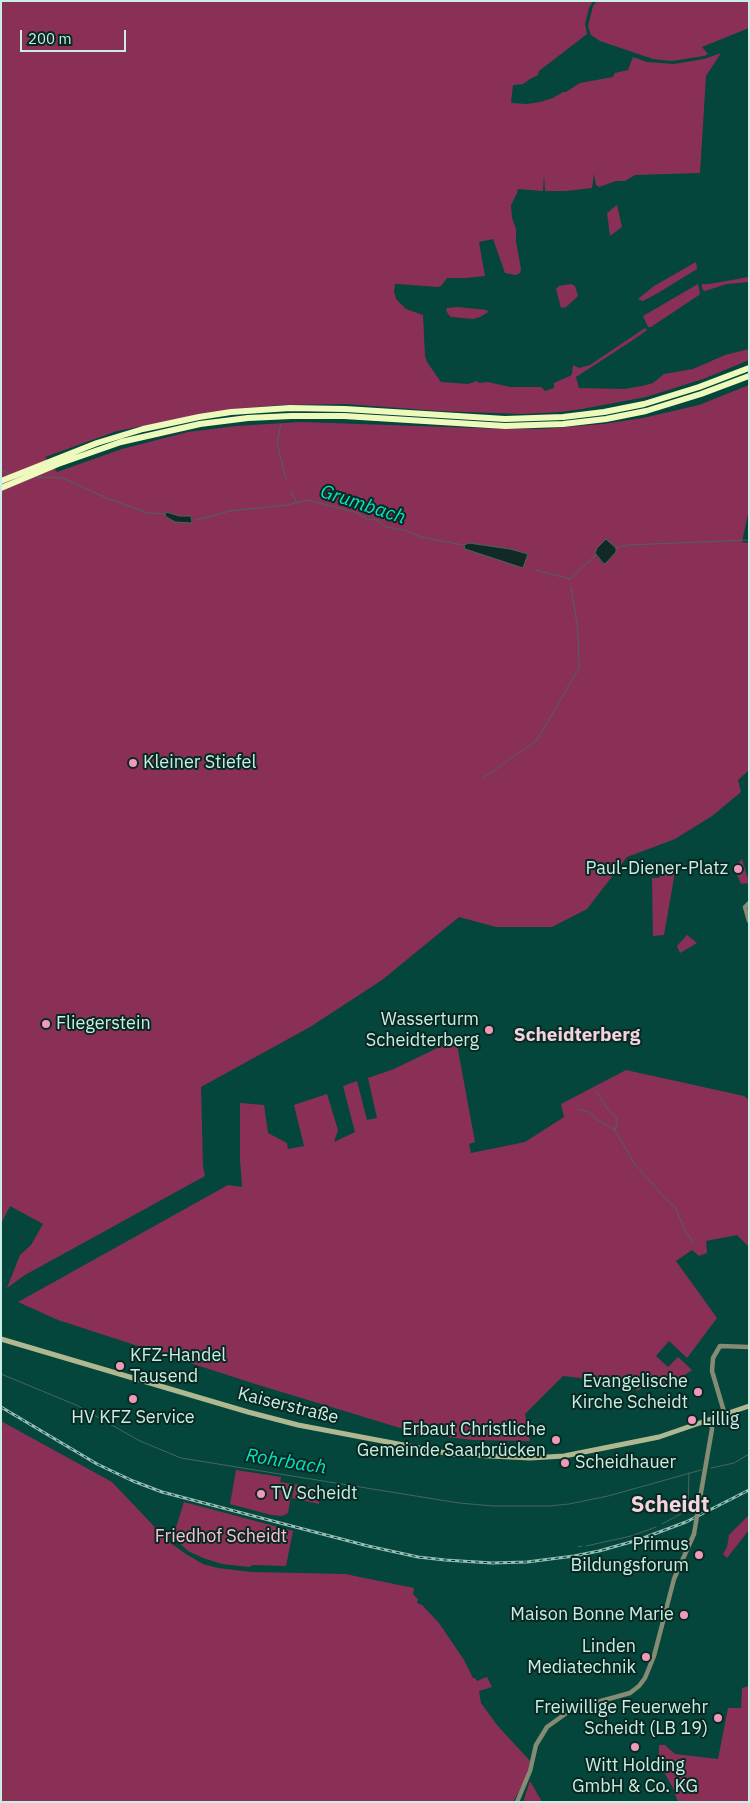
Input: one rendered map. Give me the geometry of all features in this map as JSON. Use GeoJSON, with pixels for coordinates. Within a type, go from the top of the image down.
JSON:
{"type":"FeatureCollection","features":[{"type":"Feature","properties":{"kind":"highway"},"geometry":{"type":"LineString","coordinates":[[1,481],[54,460],[120,439],[199,417],[231,412],[290,408],[345,409],[505,419],[563,417],[604,412],[644,404],[699,387],[749,368]]}},
{"type":"Feature","properties":{"kind":"highway"},"geometry":{"type":"LineString","coordinates":[[1,488],[120,439],[208,423],[248,418],[344,416],[505,426],[564,424],[606,419],[646,411],[701,394],[749,376]]}},
{"type":"Feature","properties":{"kind":"main road","name":"Kaiserstraße"},"geometry":{"type":"LineString","coordinates":[[1,1339],[298,1425],[450,1454],[530,1458],[564,1456],[651,1439],[749,1406]]}},
{"type":"Feature","properties":{"kind":"street"},"geometry":{"type":"LineString","coordinates":[[748,903],[745,910],[749,921]]}},
{"type":"Feature","properties":{"kind":"street"},"geometry":{"type":"LineString","coordinates":[[725,1415],[712,1371],[713,1358],[720,1346],[749,1347]]}},
{"type":"Feature","properties":{"kind":"street"},"geometry":{"type":"LineString","coordinates":[[517,1802],[526,1782],[536,1745],[542,1734],[553,1722],[568,1712],[627,1694],[639,1686],[645,1678],[654,1656],[674,1579],[694,1534],[712,1429],[711,1420]]}},
{"type":"Feature","properties":{"kind":"green space"},"geometry":{"type":"Polygon","coordinates":[[[1,1],[593,1],[585,24],[587,34],[539,71],[538,75],[523,84],[513,85],[511,103],[527,104],[540,102],[566,92],[580,83],[613,77],[615,73],[628,70],[633,57],[647,62],[674,64],[704,59],[721,53],[706,76],[700,173],[635,175],[625,181],[616,181],[599,187],[596,185],[594,174],[592,188],[566,191],[545,191],[544,175],[543,191],[518,189],[511,205],[512,218],[516,229],[520,273],[516,275],[505,273],[493,239],[479,242],[485,276],[447,278],[438,287],[395,284],[394,291],[396,299],[406,309],[423,315],[425,356],[441,382],[468,384],[477,381],[479,383],[488,382],[510,387],[541,387],[545,391],[554,388],[554,383],[570,376],[573,365],[579,368],[590,365],[645,328],[647,330],[633,340],[576,377],[579,388],[624,389],[642,386],[653,383],[664,374],[693,369],[725,355],[749,349],[749,360],[703,379],[646,397],[582,409],[522,414],[439,411],[346,404],[283,405],[232,409],[117,431],[45,457],[57,472],[122,449],[188,432],[236,426],[301,422],[505,429],[542,429],[603,424],[643,418],[699,405],[749,385],[749,509],[742,542],[749,543],[749,770],[738,780],[741,792],[712,816],[675,839],[627,857],[587,909],[552,927],[496,927],[459,917],[382,980],[310,1027],[201,1087],[203,1166],[205,1176],[25,1275],[7,1288],[20,1255],[31,1245],[43,1224],[10,1206],[1,1224],[1,1]],[[609,542],[595,553],[603,564],[616,552],[616,548],[609,542]],[[469,543],[496,558],[522,568],[528,554],[510,549],[469,543]]]}},
{"type":"Feature","properties":{"kind":"green space"},"geometry":{"type":"Polygon","coordinates":[[[597,1],[749,1],[749,28],[702,47],[708,54],[704,56],[672,61],[653,59],[600,41],[591,35],[588,26],[593,6],[597,1]]]}},
{"type":"Feature","properties":{"kind":"green space"},"geometry":{"type":"Polygon","coordinates":[[[617,205],[622,227],[610,236],[607,213],[617,205]]]}},
{"type":"Feature","properties":{"kind":"green space"},"geometry":{"type":"Polygon","coordinates":[[[696,262],[697,269],[643,301],[638,299],[654,286],[696,262]]]}},
{"type":"Feature","properties":{"kind":"green space"},"geometry":{"type":"Polygon","coordinates":[[[749,277],[749,282],[727,284],[705,291],[702,287],[702,284],[749,277]]]}},
{"type":"Feature","properties":{"kind":"green space"},"geometry":{"type":"Polygon","coordinates":[[[571,284],[575,286],[578,296],[566,307],[561,308],[556,289],[559,286],[571,284]]]}},
{"type":"Feature","properties":{"kind":"green space"},"geometry":{"type":"Polygon","coordinates":[[[698,284],[699,295],[651,327],[648,327],[643,316],[698,284]]]}},
{"type":"Feature","properties":{"kind":"green space"},"geometry":{"type":"Polygon","coordinates":[[[447,308],[487,310],[488,312],[473,319],[451,317],[446,310],[447,308]]]}},
{"type":"Feature","properties":{"kind":"green space"},"geometry":{"type":"Polygon","coordinates":[[[742,859],[749,883],[741,884],[734,868],[742,859]]]}},
{"type":"Feature","properties":{"kind":"green space"},"geometry":{"type":"Polygon","coordinates":[[[676,866],[664,935],[653,936],[652,878],[658,878],[676,866]]]}},
{"type":"Feature","properties":{"kind":"green space"},"geometry":{"type":"Polygon","coordinates":[[[687,935],[697,943],[680,953],[677,946],[687,935]]]}},
{"type":"Feature","properties":{"kind":"green space"},"geometry":{"type":"Polygon","coordinates":[[[456,1039],[475,1142],[469,1144],[471,1153],[525,1142],[564,1117],[561,1104],[626,1070],[744,1096],[749,1100],[749,1247],[737,1235],[706,1241],[707,1253],[699,1256],[692,1250],[676,1261],[717,1318],[687,1358],[669,1341],[656,1356],[668,1367],[678,1357],[692,1370],[662,1390],[656,1379],[637,1391],[632,1376],[607,1381],[563,1376],[525,1414],[530,1441],[473,1440],[420,1434],[252,1383],[58,1320],[18,1302],[228,1185],[242,1187],[240,1103],[264,1105],[268,1133],[287,1143],[288,1149],[304,1146],[294,1105],[327,1094],[338,1130],[334,1142],[355,1132],[343,1086],[357,1081],[367,1120],[377,1118],[368,1078],[394,1069],[456,1039]]]}},
{"type":"Feature","properties":{"kind":"green space"},"geometry":{"type":"Polygon","coordinates":[[[1,1421],[112,1482],[169,1542],[203,1564],[251,1572],[345,1574],[414,1588],[413,1594],[418,1599],[417,1603],[422,1605],[439,1623],[464,1660],[473,1678],[477,1681],[487,1677],[492,1687],[479,1691],[481,1703],[497,1725],[530,1761],[526,1778],[513,1802],[1,1802],[1,1421]]]}},
{"type":"Feature","properties":{"kind":"green space","name":"TV Scheidt"},"geometry":{"type":"Polygon","coordinates":[[[236,1470],[281,1477],[280,1482],[293,1484],[288,1513],[282,1516],[271,1515],[230,1504],[236,1470]]]}},
{"type":"Feature","properties":{"kind":"green space"},"geometry":{"type":"Polygon","coordinates":[[[295,1484],[315,1488],[314,1498],[319,1500],[319,1504],[292,1498],[295,1484]]]}},
{"type":"Feature","properties":{"kind":"green space","name":"Friedhof Scheidt"},"geometry":{"type":"Polygon","coordinates":[[[184,1502],[293,1531],[286,1566],[252,1565],[250,1567],[222,1564],[188,1551],[173,1537],[184,1502]]]}},
{"type":"Feature","properties":{"kind":"green space"},"geometry":{"type":"Polygon","coordinates":[[[749,1515],[749,1530],[727,1558],[723,1554],[727,1547],[729,1535],[749,1515]]]}},
{"type":"Feature","properties":{"kind":"green space"},"geometry":{"type":"Polygon","coordinates":[[[749,1686],[749,1802],[678,1802],[673,1788],[659,1763],[659,1745],[665,1745],[675,1754],[718,1759],[728,1708],[741,1708],[742,1688],[749,1686]]]}},
{"type":"Feature","properties":{"kind":"green space"},"geometry":{"type":"Polygon","coordinates":[[[530,1781],[542,1802],[523,1802],[530,1781]]]}},
{"type":"Feature","properties":{"kind":"water"},"geometry":{"type":"Polygon","coordinates":[[[166,512],[179,516],[191,516],[192,523],[175,522],[165,516],[166,512]]]}},
{"type":"Feature","properties":{"kind":"water"},"geometry":{"type":"Polygon","coordinates":[[[606,539],[616,548],[616,552],[604,564],[595,553],[597,548],[606,539]]]}},
{"type":"Feature","properties":{"kind":"water"},"geometry":{"type":"Polygon","coordinates":[[[469,543],[510,549],[528,554],[523,568],[465,549],[464,545],[469,543]]]}},
{"type":"Feature","properties":{"kind":"waterway"},"geometry":{"type":"LineString","coordinates":[[281,424],[277,443],[286,479]]}},
{"type":"Feature","properties":{"kind":"waterway","name":"Grumbach"},"geometry":{"type":"LineString","coordinates":[[1,470],[9,474]]}},
{"type":"Feature","properties":{"kind":"waterway","name":"Grumbach"},"geometry":{"type":"LineString","coordinates":[[36,477],[62,478],[109,499],[148,513],[165,514]]}},
{"type":"Feature","properties":{"kind":"waterway"},"geometry":{"type":"LineString","coordinates":[[291,491],[296,502]]}},
{"type":"Feature","properties":{"kind":"waterway","name":"Grumbach"},"geometry":{"type":"LineString","coordinates":[[196,520],[230,511],[288,505],[307,500],[358,513],[366,519],[377,520],[386,527],[404,530],[421,537],[463,545]]}},
{"type":"Feature","properties":{"kind":"waterway","name":"Grumbach"},"geometry":{"type":"LineString","coordinates":[[616,548],[628,545],[749,540]]}},
{"type":"Feature","properties":{"kind":"waterway","name":"Grumbach"},"geometry":{"type":"LineString","coordinates":[[535,570],[570,579],[596,555]]}},
{"type":"Feature","properties":{"kind":"waterway"},"geometry":{"type":"LineString","coordinates":[[483,778],[537,740],[579,668],[578,630],[571,587]]}},
{"type":"Feature","properties":{"kind":"waterway"},"geometry":{"type":"LineString","coordinates":[[596,1091],[609,1111],[617,1118],[615,1130]]}},
{"type":"Feature","properties":{"kind":"waterway"},"geometry":{"type":"LineString","coordinates":[[578,1109],[589,1112],[615,1130],[634,1163],[675,1207],[685,1230],[694,1244]]}},
{"type":"Feature","properties":{"kind":"waterway","name":"Rohrbach"},"geometry":{"type":"LineString","coordinates":[[1,1374],[76,1405],[140,1441],[181,1458],[459,1503],[493,1506],[569,1504],[608,1496],[701,1470]]}},
{"type":"Feature","properties":{"kind":"waterway","name":"Rohrbach"},"geometry":{"type":"LineString","coordinates":[[711,1468],[734,1463],[749,1454]]}},
{"type":"Feature","properties":{"kind":"waterway"},"geometry":{"type":"LineString","coordinates":[[662,1524],[688,1510],[689,1473]]}},
{"type":"Feature","properties":{"kind":"waterway"},"geometry":{"type":"LineString","coordinates":[[586,1546],[631,1536],[656,1527]]}},
{"type":"Feature","properties":{"kind":"waterway"},"geometry":{"type":"LineString","coordinates":[[578,1547],[582,1546]]}},
{"type":"Feature","properties":{"kind":"railway"},"geometry":{"type":"LineString","coordinates":[[1,1407],[97,1464],[162,1492],[368,1546],[418,1557],[445,1560],[492,1563],[527,1562],[599,1551],[638,1540],[686,1522],[749,1490]]}},
{"type":"Feature","properties":{"kind":"place","name":"Kleiner Stiefel"},"geometry":{"type":"Point","coordinates":[133,763]}},
{"type":"Feature","properties":{"kind":"place","name":"Paul-Diener-Platz"},"geometry":{"type":"Point","coordinates":[738,869]}},
{"type":"Feature","properties":{"kind":"place","name":"Fliegerstein"},"geometry":{"type":"Point","coordinates":[46,1024]}},
{"type":"Feature","properties":{"kind":"place","name":"Wasserturm Scheidterberg"},"geometry":{"type":"Point","coordinates":[489,1030]}},
{"type":"Feature","properties":{"kind":"place","name":"KFZ-Handel Tausend"},"geometry":{"type":"Point","coordinates":[120,1366]}},
{"type":"Feature","properties":{"kind":"place","name":"Evangelische Kirche Scheidt"},"geometry":{"type":"Point","coordinates":[698,1392]}},
{"type":"Feature","properties":{"kind":"place","name":"HV KFZ Service"},"geometry":{"type":"Point","coordinates":[133,1399]}},
{"type":"Feature","properties":{"kind":"place","name":"Lillig"},"geometry":{"type":"Point","coordinates":[692,1420]}},
{"type":"Feature","properties":{"kind":"place","name":"Erbaut Christliche Gemeinde Saarbrücken"},"geometry":{"type":"Point","coordinates":[556,1440]}},
{"type":"Feature","properties":{"kind":"place","name":"Scheidhauer"},"geometry":{"type":"Point","coordinates":[565,1463]}},
{"type":"Feature","properties":{"kind":"place","name":"TV Scheidt"},"geometry":{"type":"Point","coordinates":[261,1494]}},
{"type":"Feature","properties":{"kind":"place","name":"Primus Bildungsforum"},"geometry":{"type":"Point","coordinates":[699,1555]}},
{"type":"Feature","properties":{"kind":"place","name":"Maison Bonne Marie"},"geometry":{"type":"Point","coordinates":[684,1615]}},
{"type":"Feature","properties":{"kind":"place","name":"Linden Mediatechnik"},"geometry":{"type":"Point","coordinates":[646,1657]}},
{"type":"Feature","properties":{"kind":"place","name":"Freiwillige Feuerwehr Scheidt (LB 19)"},"geometry":{"type":"Point","coordinates":[718,1718]}},
{"type":"Feature","properties":{"kind":"place","name":"Witt Holding GmbH & Co. KG"},"geometry":{"type":"Point","coordinates":[635,1747]}},
{"type":"Feature","properties":{"kind":"district","name":"Scheidterberg"},"geometry":{"type":"Point","coordinates":[577,1036]}},
{"type":"Feature","properties":{"kind":"district","name":"Scheidt"},"geometry":{"type":"Point","coordinates":[670,1506]}}]}
